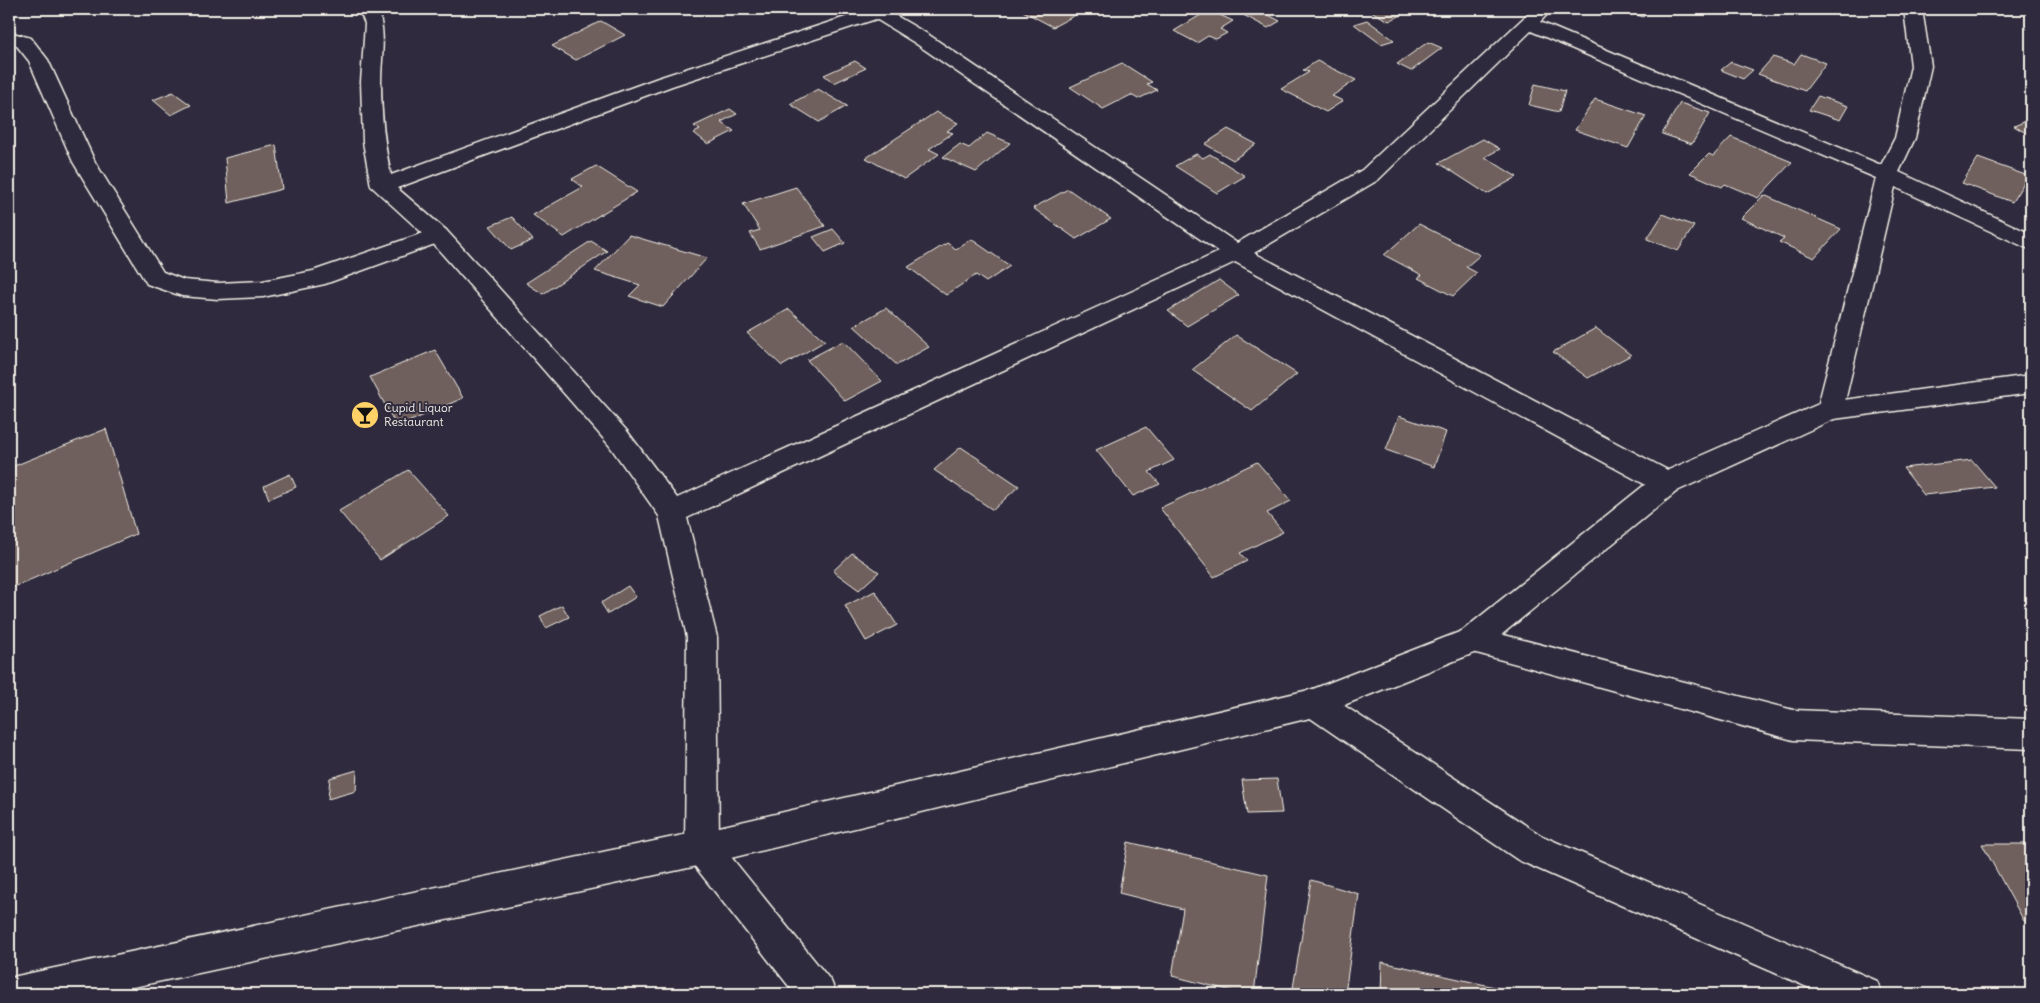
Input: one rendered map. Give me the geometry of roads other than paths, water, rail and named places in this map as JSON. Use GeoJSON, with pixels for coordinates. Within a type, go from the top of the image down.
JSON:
{"type":"FeatureCollection","features":[{"type":"Feature","properties":{"kind":"street"},"geometry":{"type":"LineString","coordinates":[[368,9],[374,24],[371,82],[373,142],[382,186],[438,235],[618,438],[672,513],[702,637],[702,848],[818,994]]}},
{"type":"Feature","properties":{"kind":"street"},"geometry":{"type":"LineString","coordinates":[[672,513],[1236,253],[1370,175],[1543,9]]}},
{"type":"Feature","properties":{"kind":"street"},"geometry":{"type":"LineString","coordinates":[[1830,410],[1887,175],[1905,138],[1921,66],[1913,9]]}},
{"type":"Feature","properties":{"kind":"street"},"geometry":{"type":"LineString","coordinates":[[382,186],[665,82],[881,10],[1236,253],[1667,483]]}},
{"type":"Feature","properties":{"kind":"street"},"geometry":{"type":"LineString","coordinates":[[1528,23],[1887,175],[2031,243]]}},
{"type":"Feature","properties":{"kind":"street"},"geometry":{"type":"LineString","coordinates":[[9,38],[24,42],[38,60],[84,162],[155,278],[182,288],[218,291],[263,289],[317,278],[438,235]]}},
{"type":"Feature","properties":{"kind":"street"},"geometry":{"type":"LineString","coordinates":[[17,994],[702,848],[1314,702],[1474,640],[1667,483],[1830,410],[2031,384]]}},
{"type":"Feature","properties":{"kind":"street"},"geometry":{"type":"LineString","coordinates":[[1474,640],[1793,725],[2031,734]]}},
{"type":"Feature","properties":{"kind":"street"},"geometry":{"type":"LineString","coordinates":[[1314,702],[1530,848],[1864,994]]}},
{"type":"Feature","properties":{"kind":"place","name":"Cupid Liquor Restaurant"},"geometry":{"type":"Point","coordinates":[365,415]}}]}
